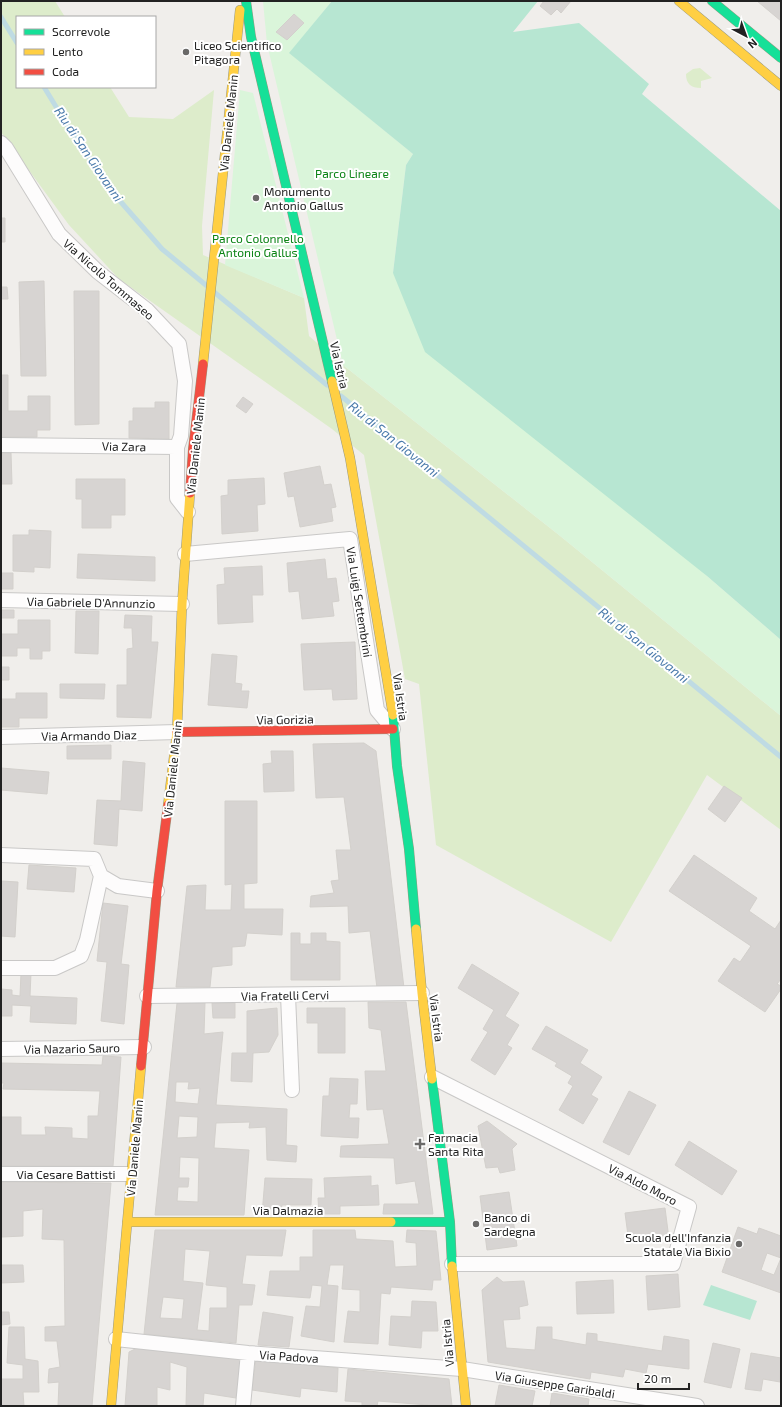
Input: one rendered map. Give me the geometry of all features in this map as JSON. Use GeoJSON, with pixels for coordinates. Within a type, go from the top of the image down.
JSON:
{"type":"FeatureCollection","features":[{"type":"Feature","properties":{"kind":"main road","name":"Via Daniele Manin"},"geometry":{"type":"LineString","coordinates":[[111,1406],[157,891],[177,732],[182,604],[193,449],[205,350],[241,1]]}},
{"type":"Feature","properties":{"kind":"main road","name":"Via Istria"},"geometry":{"type":"LineString","coordinates":[[246,1],[251,36],[350,458],[393,717],[397,766],[409,848],[422,993],[450,1222],[452,1264],[466,1406]]}},
{"type":"Feature","properties":{"kind":"main road"},"geometry":{"type":"LineString","coordinates":[[679,1],[781,86]]}},
{"type":"Feature","properties":{"kind":"main road"},"geometry":{"type":"LineString","coordinates":[[712,1],[781,58]]}},
{"type":"Feature","properties":{"kind":"main road","name":"Via Gorizia"},"geometry":{"type":"LineString","coordinates":[[177,732],[393,729]]}},
{"type":"Feature","properties":{"kind":"main road","name":"Via Dalmazia"},"geometry":{"type":"LineString","coordinates":[[127,1222],[450,1222]]}},
{"type":"Feature","properties":{"kind":"street","name":"Via Nicolò Tommaseo"},"geometry":{"type":"LineString","coordinates":[[1,143],[6,148],[59,234],[98,272],[147,310],[178,344],[185,381],[181,436],[177,447]]}},
{"type":"Feature","properties":{"kind":"street","name":"Via Zara"},"geometry":{"type":"LineString","coordinates":[[1,445],[177,447]]}},
{"type":"Feature","properties":{"kind":"street"},"geometry":{"type":"LineString","coordinates":[[177,447],[177,498],[188,512]]}},
{"type":"Feature","properties":{"kind":"street","name":"Via Luigi Settembrini"},"geometry":{"type":"LineString","coordinates":[[185,554],[350,539],[377,710],[393,729]]}},
{"type":"Feature","properties":{"kind":"street","name":"Via Gabriele D'Annunzio"},"geometry":{"type":"LineString","coordinates":[[1,600],[182,604]]}},
{"type":"Feature","properties":{"kind":"street","name":"Via Armando Diaz"},"geometry":{"type":"LineString","coordinates":[[1,737],[177,732]]}},
{"type":"Feature","properties":{"kind":"street"},"geometry":{"type":"LineString","coordinates":[[1,855],[94,859],[101,876],[87,940],[81,956],[55,968],[1,968]]}},
{"type":"Feature","properties":{"kind":"street"},"geometry":{"type":"LineString","coordinates":[[101,876],[118,886],[157,891]]}},
{"type":"Feature","properties":{"kind":"street","name":"Via Fratelli Cervi"},"geometry":{"type":"LineString","coordinates":[[147,996],[422,993]]}},
{"type":"Feature","properties":{"kind":"street"},"geometry":{"type":"LineString","coordinates":[[288,994],[292,1090]]}},
{"type":"Feature","properties":{"kind":"street","name":"Via Nazario Sauro"},"geometry":{"type":"LineString","coordinates":[[1,1049],[144,1047]]}},
{"type":"Feature","properties":{"kind":"street","name":"Via Aldo Moro"},"geometry":{"type":"LineString","coordinates":[[432,1077],[689,1207],[673,1264],[452,1264]]}},
{"type":"Feature","properties":{"kind":"street","name":"Via Cesare Battisti"},"geometry":{"type":"LineString","coordinates":[[1,1174],[131,1174]]}},
{"type":"Feature","properties":{"kind":"street","name":"Via Padova"},"geometry":{"type":"LineString","coordinates":[[116,1339],[248,1353],[462,1369]]}},
{"type":"Feature","properties":{"kind":"street"},"geometry":{"type":"LineString","coordinates":[[243,1406],[248,1353]]}},
{"type":"Feature","properties":{"kind":"street","name":"Via Giuseppe Garibaldi"},"geometry":{"type":"LineString","coordinates":[[462,1369],[697,1406]]}},
{"type":"Feature","properties":{"kind":"green space"},"geometry":{"type":"Polygon","coordinates":[[[1,1],[55,1],[64,16],[16,16],[16,88],[111,88],[129,117],[173,119],[214,90],[202,226],[203,255],[304,298],[309,336],[343,365],[559,535],[781,716],[781,830],[707,775],[611,942],[436,845],[419,684],[405,679],[364,455],[332,429],[119,279],[69,225],[1,132],[1,1]]]}},
{"type":"Feature","properties":{"kind":"green space","name":"Parco Lineare"},"geometry":{"type":"Polygon","coordinates":[[[263,1],[332,1],[290,53],[413,154],[406,165],[393,273],[707,576],[781,640],[781,716],[559,535],[343,365],[267,44],[263,1]]]}},
{"type":"Feature","properties":{"kind":"green space"},"geometry":{"type":"Polygon","coordinates":[[[332,1],[538,1],[513,32],[579,23],[649,84],[642,94],[781,211],[781,640],[707,576],[425,352],[393,273],[406,165],[413,154],[289,53],[332,1]]]}},
{"type":"Feature","properties":{"kind":"green space"},"geometry":{"type":"Polygon","coordinates":[[[700,68],[712,78],[701,81],[701,88],[690,85],[686,74],[693,69],[700,68]]]}},
{"type":"Feature","properties":{"kind":"green space","name":"Parco Colonnello Antonio Gallus"},"geometry":{"type":"Polygon","coordinates":[[[240,90],[253,93],[304,298],[225,265],[240,90]]]}},
{"type":"Feature","properties":{"kind":"green space"},"geometry":{"type":"Polygon","coordinates":[[[711,1285],[757,1301],[750,1320],[703,1305],[711,1285]]]}},
{"type":"Feature","properties":{"kind":"building"},"geometry":{"type":"Polygon","coordinates":[[[544,1],[571,1],[561,13],[557,9],[551,15],[540,6],[544,1]]]}},
{"type":"Feature","properties":{"kind":"building"},"geometry":{"type":"Polygon","coordinates":[[[757,1],[781,1],[781,21],[757,1]]]}},
{"type":"Feature","properties":{"kind":"building"},"geometry":{"type":"Polygon","coordinates":[[[294,14],[304,23],[287,40],[276,32],[294,14]]]}},
{"type":"Feature","properties":{"kind":"building"},"geometry":{"type":"Polygon","coordinates":[[[1,218],[5,218],[5,242],[1,242],[1,218]]]}},
{"type":"Feature","properties":{"kind":"building"},"geometry":{"type":"Polygon","coordinates":[[[44,281],[46,376],[21,376],[19,282],[44,281]]]}},
{"type":"Feature","properties":{"kind":"building"},"geometry":{"type":"Polygon","coordinates":[[[1,287],[7,287],[8,299],[1,299],[1,287]]]}},
{"type":"Feature","properties":{"kind":"building"},"geometry":{"type":"Polygon","coordinates":[[[74,291],[99,291],[99,424],[75,425],[74,291]]]}},
{"type":"Feature","properties":{"kind":"building"},"geometry":{"type":"Polygon","coordinates":[[[1,375],[8,375],[8,411],[28,411],[28,396],[50,396],[50,430],[37,430],[37,437],[1,437],[1,375]]]}},
{"type":"Feature","properties":{"kind":"building"},"geometry":{"type":"Polygon","coordinates":[[[243,397],[253,404],[246,413],[236,406],[243,397]]]}},
{"type":"Feature","properties":{"kind":"building"},"geometry":{"type":"Polygon","coordinates":[[[155,402],[169,402],[169,439],[129,438],[129,421],[133,421],[133,408],[155,408],[155,402]]]}},
{"type":"Feature","properties":{"kind":"building"},"geometry":{"type":"Polygon","coordinates":[[[1,453],[11,453],[12,484],[1,484],[1,453]]]}},
{"type":"Feature","properties":{"kind":"building"},"geometry":{"type":"Polygon","coordinates":[[[320,466],[324,485],[331,484],[336,507],[331,508],[333,521],[300,527],[294,496],[288,497],[284,473],[320,466]]]}},
{"type":"Feature","properties":{"kind":"building"},"geometry":{"type":"Polygon","coordinates":[[[264,478],[265,504],[257,505],[258,531],[222,534],[221,496],[228,495],[228,480],[264,478]]]}},
{"type":"Feature","properties":{"kind":"building"},"geometry":{"type":"Polygon","coordinates":[[[76,479],[125,479],[125,515],[111,515],[111,528],[82,528],[82,499],[76,499],[76,479]]]}},
{"type":"Feature","properties":{"kind":"building"},"geometry":{"type":"Polygon","coordinates":[[[29,530],[51,531],[50,568],[34,567],[34,572],[13,571],[13,535],[29,535],[29,530]]]}},
{"type":"Feature","properties":{"kind":"building"},"geometry":{"type":"Polygon","coordinates":[[[78,554],[155,557],[155,581],[77,578],[78,554]]]}},
{"type":"Feature","properties":{"kind":"building"},"geometry":{"type":"Polygon","coordinates":[[[325,559],[327,579],[336,578],[339,601],[332,602],[334,616],[302,619],[299,591],[289,592],[287,563],[325,559]]]}},
{"type":"Feature","properties":{"kind":"building"},"geometry":{"type":"Polygon","coordinates":[[[262,566],[263,595],[252,595],[253,622],[218,624],[217,585],[225,584],[224,568],[262,566]]]}},
{"type":"Feature","properties":{"kind":"building"},"geometry":{"type":"Polygon","coordinates":[[[1,573],[13,573],[13,589],[1,589],[1,573]]]}},
{"type":"Feature","properties":{"kind":"building"},"geometry":{"type":"Polygon","coordinates":[[[1,610],[14,610],[14,618],[1,618],[1,610]]]}},
{"type":"Feature","properties":{"kind":"building"},"geometry":{"type":"Polygon","coordinates":[[[76,611],[99,611],[98,654],[75,653],[76,611]]]}},
{"type":"Feature","properties":{"kind":"building"},"geometry":{"type":"Polygon","coordinates":[[[125,615],[152,616],[151,642],[158,642],[151,718],[117,717],[117,685],[127,685],[127,649],[133,648],[132,628],[124,628],[125,615]]]}},
{"type":"Feature","properties":{"kind":"building"},"geometry":{"type":"Polygon","coordinates":[[[18,620],[50,620],[50,651],[42,651],[42,659],[30,659],[30,648],[17,648],[17,656],[1,656],[1,634],[18,634],[18,620]]]}},
{"type":"Feature","properties":{"kind":"building"},"geometry":{"type":"Polygon","coordinates":[[[355,642],[357,699],[333,700],[332,689],[304,690],[301,644],[355,642]]]}},
{"type":"Feature","properties":{"kind":"building"},"geometry":{"type":"Polygon","coordinates":[[[212,654],[237,656],[235,683],[242,684],[241,691],[249,691],[247,708],[208,705],[212,654]]]}},
{"type":"Feature","properties":{"kind":"building"},"geometry":{"type":"Polygon","coordinates":[[[1,667],[9,667],[9,680],[1,680],[1,667]]]}},
{"type":"Feature","properties":{"kind":"building"},"geometry":{"type":"Polygon","coordinates":[[[60,684],[105,684],[104,699],[60,698],[60,684]]]}},
{"type":"Feature","properties":{"kind":"building"},"geometry":{"type":"Polygon","coordinates":[[[16,693],[47,693],[47,718],[19,718],[19,727],[1,727],[1,699],[16,699],[16,693]]]}},
{"type":"Feature","properties":{"kind":"building"},"geometry":{"type":"Polygon","coordinates":[[[364,743],[376,751],[404,988],[377,988],[370,931],[349,933],[348,906],[310,907],[311,896],[334,893],[331,881],[339,880],[336,850],[351,850],[344,797],[316,798],[313,744],[364,743]]]}},
{"type":"Feature","properties":{"kind":"building"},"geometry":{"type":"Polygon","coordinates":[[[111,745],[111,759],[67,759],[67,746],[111,745]]]}},
{"type":"Feature","properties":{"kind":"building"},"geometry":{"type":"Polygon","coordinates":[[[271,751],[293,751],[294,791],[264,792],[263,764],[272,763],[271,751]]]}},
{"type":"Feature","properties":{"kind":"building"},"geometry":{"type":"Polygon","coordinates":[[[123,761],[145,763],[142,811],[119,809],[117,846],[94,844],[97,800],[121,801],[123,761]]]}},
{"type":"Feature","properties":{"kind":"building"},"geometry":{"type":"Polygon","coordinates":[[[1,768],[49,772],[47,794],[1,790],[1,768]]]}},
{"type":"Feature","properties":{"kind":"building"},"geometry":{"type":"Polygon","coordinates":[[[724,786],[742,798],[725,822],[708,809],[724,786]]]}},
{"type":"Feature","properties":{"kind":"building"},"geometry":{"type":"Polygon","coordinates":[[[225,801],[257,801],[257,883],[244,884],[244,909],[283,909],[282,935],[247,933],[245,946],[232,947],[232,965],[212,967],[210,987],[176,987],[187,886],[206,885],[205,910],[231,910],[232,884],[225,885],[225,801]]]}},
{"type":"Feature","properties":{"kind":"building"},"geometry":{"type":"Polygon","coordinates":[[[694,855],[757,898],[749,911],[775,929],[781,920],[781,979],[777,984],[781,986],[781,989],[765,1012],[718,981],[734,958],[740,962],[751,946],[669,891],[694,855]]]}},
{"type":"Feature","properties":{"kind":"building"},"geometry":{"type":"Polygon","coordinates":[[[29,865],[76,868],[74,892],[27,889],[29,865]]]}},
{"type":"Feature","properties":{"kind":"building"},"geometry":{"type":"Polygon","coordinates":[[[1,881],[18,882],[15,937],[1,936],[1,881]]]}},
{"type":"Feature","properties":{"kind":"building"},"geometry":{"type":"Polygon","coordinates":[[[103,903],[128,906],[121,964],[129,965],[124,1024],[101,1021],[107,962],[97,961],[103,903]]]}},
{"type":"Feature","properties":{"kind":"building"},"geometry":{"type":"Polygon","coordinates":[[[291,933],[300,933],[300,944],[311,944],[311,933],[326,933],[326,941],[340,942],[340,980],[291,980],[291,933]]]}},
{"type":"Feature","properties":{"kind":"building"},"geometry":{"type":"Polygon","coordinates":[[[472,964],[519,993],[505,1016],[519,1025],[507,1045],[512,1048],[495,1075],[471,1060],[488,1032],[483,1029],[494,1010],[458,988],[472,964]]]}},
{"type":"Feature","properties":{"kind":"building"},"geometry":{"type":"Polygon","coordinates":[[[21,973],[31,973],[30,996],[77,998],[76,1024],[30,1022],[31,1006],[12,1005],[12,1016],[1,1016],[1,989],[12,990],[12,995],[20,996],[21,973]]]}},
{"type":"Feature","properties":{"kind":"building"},"geometry":{"type":"Polygon","coordinates":[[[368,1002],[406,1002],[433,1214],[383,1214],[384,1204],[419,1204],[415,1181],[396,1184],[394,1158],[340,1157],[341,1146],[389,1144],[383,1109],[367,1110],[365,1071],[386,1071],[381,1030],[369,1028],[368,1002]]]}},
{"type":"Feature","properties":{"kind":"building"},"geometry":{"type":"Polygon","coordinates":[[[177,1003],[205,1003],[204,1034],[223,1032],[216,1105],[287,1109],[286,1145],[297,1146],[296,1162],[267,1160],[266,1127],[249,1128],[250,1122],[216,1123],[214,1148],[249,1150],[244,1215],[155,1215],[177,1003]],[[176,1082],[175,1102],[198,1104],[200,1088],[188,1089],[189,1082],[176,1082]],[[179,1116],[177,1138],[197,1137],[198,1117],[179,1116]],[[180,1157],[179,1178],[189,1178],[188,1187],[178,1187],[177,1201],[198,1202],[199,1158],[180,1157]]]}},
{"type":"Feature","properties":{"kind":"building"},"geometry":{"type":"Polygon","coordinates":[[[212,1003],[235,1003],[235,1018],[213,1018],[212,1003]]]}},
{"type":"Feature","properties":{"kind":"building"},"geometry":{"type":"Polygon","coordinates":[[[277,1008],[278,1035],[269,1052],[253,1053],[252,1082],[231,1081],[232,1053],[247,1053],[247,1011],[277,1008]]]}},
{"type":"Feature","properties":{"kind":"building"},"geometry":{"type":"Polygon","coordinates":[[[307,1008],[345,1008],[345,1053],[318,1053],[318,1023],[307,1023],[307,1008]]]}},
{"type":"Feature","properties":{"kind":"building"},"geometry":{"type":"Polygon","coordinates":[[[546,1026],[588,1050],[580,1063],[602,1077],[591,1095],[598,1099],[583,1124],[559,1110],[573,1086],[568,1083],[572,1076],[555,1066],[557,1063],[532,1049],[546,1026]]]}},
{"type":"Feature","properties":{"kind":"building"},"geometry":{"type":"Polygon","coordinates":[[[103,1056],[121,1057],[113,1166],[1,1166],[1,1117],[21,1117],[21,1135],[46,1135],[45,1127],[72,1128],[72,1138],[88,1139],[88,1116],[98,1116],[100,1091],[3,1089],[4,1083],[1,1083],[1,1063],[102,1065],[103,1056]]]}},
{"type":"Feature","properties":{"kind":"building"},"geometry":{"type":"Polygon","coordinates":[[[330,1078],[358,1079],[357,1104],[350,1104],[349,1118],[359,1118],[358,1138],[321,1136],[323,1096],[329,1096],[330,1078]]]}},
{"type":"Feature","properties":{"kind":"building"},"geometry":{"type":"Polygon","coordinates":[[[629,1091],[656,1105],[629,1155],[603,1142],[629,1091]]]}},
{"type":"Feature","properties":{"kind":"building"},"geometry":{"type":"Polygon","coordinates":[[[487,1121],[517,1144],[512,1149],[515,1170],[500,1173],[498,1167],[486,1168],[478,1126],[487,1121]]]}},
{"type":"Feature","properties":{"kind":"building"},"geometry":{"type":"Polygon","coordinates":[[[689,1141],[737,1171],[722,1195],[675,1165],[689,1141]]]}},
{"type":"Feature","properties":{"kind":"building"},"geometry":{"type":"Polygon","coordinates":[[[371,1176],[371,1186],[378,1185],[379,1205],[340,1206],[340,1214],[319,1214],[318,1198],[325,1198],[324,1178],[371,1176]]]}},
{"type":"Feature","properties":{"kind":"building"},"geometry":{"type":"Polygon","coordinates":[[[265,1178],[312,1179],[311,1205],[282,1205],[280,1215],[262,1215],[265,1178]]]}},
{"type":"Feature","properties":{"kind":"building"},"geometry":{"type":"Polygon","coordinates":[[[1,1182],[111,1183],[92,1406],[58,1406],[59,1382],[48,1383],[49,1369],[60,1367],[57,1341],[45,1341],[45,1327],[65,1326],[64,1240],[42,1239],[43,1209],[23,1211],[23,1236],[2,1237],[1,1182]]]}},
{"type":"Feature","properties":{"kind":"building"},"geometry":{"type":"Polygon","coordinates":[[[509,1192],[517,1246],[487,1250],[480,1196],[509,1192]]]}},
{"type":"Feature","properties":{"kind":"building"},"geometry":{"type":"Polygon","coordinates":[[[665,1208],[669,1239],[658,1241],[657,1233],[636,1236],[636,1242],[629,1243],[625,1213],[665,1208]]]}},
{"type":"Feature","properties":{"kind":"building"},"geometry":{"type":"Polygon","coordinates":[[[738,1227],[757,1234],[759,1228],[781,1236],[781,1258],[781,1293],[722,1272],[738,1227]],[[767,1253],[761,1270],[774,1275],[781,1258],[767,1253]]]}},
{"type":"Feature","properties":{"kind":"building"},"geometry":{"type":"Polygon","coordinates":[[[155,1230],[286,1230],[282,1256],[246,1255],[242,1284],[255,1285],[252,1305],[239,1305],[236,1343],[144,1334],[155,1230]],[[185,1249],[183,1281],[203,1283],[197,1330],[209,1331],[210,1308],[227,1308],[227,1287],[206,1285],[210,1251],[185,1249]],[[163,1297],[160,1318],[182,1319],[184,1299],[163,1297]]]}},
{"type":"Feature","properties":{"kind":"building"},"geometry":{"type":"Polygon","coordinates":[[[313,1230],[355,1230],[356,1239],[393,1241],[395,1267],[417,1266],[416,1243],[406,1242],[407,1230],[436,1231],[441,1280],[433,1280],[432,1290],[391,1287],[390,1294],[381,1293],[378,1344],[344,1342],[348,1311],[360,1312],[360,1290],[342,1289],[344,1265],[330,1265],[327,1285],[338,1286],[334,1342],[301,1336],[306,1306],[320,1307],[322,1286],[312,1285],[310,1298],[267,1295],[270,1271],[300,1271],[300,1257],[313,1257],[313,1230]]]}},
{"type":"Feature","properties":{"kind":"building"},"geometry":{"type":"Polygon","coordinates":[[[1,1265],[23,1265],[24,1282],[1,1283],[1,1265]]]}},
{"type":"Feature","properties":{"kind":"building"},"geometry":{"type":"Polygon","coordinates":[[[678,1274],[680,1307],[648,1310],[646,1276],[678,1274]]]}},
{"type":"Feature","properties":{"kind":"building"},"geometry":{"type":"Polygon","coordinates":[[[497,1277],[503,1282],[524,1281],[528,1305],[519,1307],[520,1319],[503,1320],[506,1348],[535,1350],[537,1327],[552,1327],[552,1339],[586,1345],[587,1333],[597,1334],[597,1341],[662,1351],[664,1336],[689,1340],[689,1369],[648,1364],[646,1373],[625,1369],[623,1377],[591,1372],[590,1379],[488,1362],[482,1290],[497,1277]]]}},
{"type":"Feature","properties":{"kind":"building"},"geometry":{"type":"Polygon","coordinates":[[[613,1280],[614,1313],[577,1314],[576,1282],[613,1280]]]}},
{"type":"Feature","properties":{"kind":"building"},"geometry":{"type":"Polygon","coordinates":[[[412,1301],[436,1302],[438,1331],[422,1331],[421,1348],[389,1345],[391,1316],[411,1317],[412,1301]]]}},
{"type":"Feature","properties":{"kind":"building"},"geometry":{"type":"Polygon","coordinates":[[[1,1312],[9,1312],[10,1324],[1,1325],[1,1312]]]}},
{"type":"Feature","properties":{"kind":"building"},"geometry":{"type":"Polygon","coordinates":[[[263,1312],[293,1317],[289,1347],[258,1345],[263,1312]]]}},
{"type":"Feature","properties":{"kind":"building"},"geometry":{"type":"Polygon","coordinates":[[[9,1327],[24,1327],[25,1359],[38,1361],[39,1392],[23,1392],[24,1406],[1,1406],[1,1379],[23,1379],[23,1365],[7,1363],[9,1327]]]}},
{"type":"Feature","properties":{"kind":"building"},"geometry":{"type":"Polygon","coordinates":[[[713,1343],[740,1349],[731,1388],[704,1382],[713,1343]]]}},
{"type":"Feature","properties":{"kind":"building"},"geometry":{"type":"Polygon","coordinates":[[[137,1348],[241,1358],[236,1398],[204,1393],[203,1406],[186,1406],[187,1367],[170,1362],[170,1390],[157,1387],[157,1406],[125,1406],[129,1352],[137,1348]]]}},
{"type":"Feature","properties":{"kind":"building"},"geometry":{"type":"Polygon","coordinates":[[[751,1353],[781,1358],[780,1382],[763,1379],[761,1391],[745,1389],[751,1353]]]}},
{"type":"Feature","properties":{"kind":"building"},"geometry":{"type":"Polygon","coordinates":[[[256,1359],[338,1368],[337,1392],[301,1388],[300,1397],[252,1390],[256,1359]]]}},
{"type":"Feature","properties":{"kind":"building"},"geometry":{"type":"Polygon","coordinates":[[[348,1369],[449,1379],[452,1406],[428,1406],[378,1401],[377,1406],[362,1406],[362,1402],[345,1401],[348,1369]]]}},
{"type":"Feature","properties":{"kind":"building"},"geometry":{"type":"Polygon","coordinates":[[[499,1385],[535,1391],[532,1406],[495,1406],[499,1385]]]}},
{"type":"Feature","properties":{"kind":"building"},"geometry":{"type":"Polygon","coordinates":[[[552,1393],[589,1399],[588,1406],[550,1406],[552,1393]]]}},
{"type":"Feature","properties":{"kind":"waterway","name":"Riu di San Giovanni"},"geometry":{"type":"LineString","coordinates":[[1,17],[16,41]]}},
{"type":"Feature","properties":{"kind":"waterway","name":"Riu di San Giovanni"},"geometry":{"type":"LineString","coordinates":[[45,88],[69,128],[113,193],[162,249],[207,286]]}},
{"type":"Feature","properties":{"kind":"waterway","name":"Riu di San Giovanni"},"geometry":{"type":"LineString","coordinates":[[214,292],[327,385]]}},
{"type":"Feature","properties":{"kind":"waterway","name":"Riu di San Giovanni"},"geometry":{"type":"LineString","coordinates":[[341,396],[781,757]]}},
{"type":"Feature","properties":{"kind":"traffic: fast"},"geometry":{"type":"LineString","coordinates":[[246,1],[251,37],[332,381]]}},
{"type":"Feature","properties":{"kind":"traffic: fast"},"geometry":{"type":"LineString","coordinates":[[712,1],[781,58]]}},
{"type":"Feature","properties":{"kind":"traffic: fast"},"geometry":{"type":"LineString","coordinates":[[393,715],[397,766],[409,849],[416,929]]}},
{"type":"Feature","properties":{"kind":"traffic: fast"},"geometry":{"type":"LineString","coordinates":[[432,1079],[450,1222],[452,1266]]}},
{"type":"Feature","properties":{"kind":"traffic: fast"},"geometry":{"type":"LineString","coordinates":[[391,1222],[450,1222]]}},
{"type":"Feature","properties":{"kind":"traffic: slow"},"geometry":{"type":"LineString","coordinates":[[679,1],[781,86]]}},
{"type":"Feature","properties":{"kind":"traffic: slow"},"geometry":{"type":"LineString","coordinates":[[203,364],[240,10]]}},
{"type":"Feature","properties":{"kind":"traffic: slow"},"geometry":{"type":"LineString","coordinates":[[332,381],[350,458],[393,715]]}},
{"type":"Feature","properties":{"kind":"traffic: slow"},"geometry":{"type":"LineString","coordinates":[[168,805],[177,732],[182,604],[190,493]]}},
{"type":"Feature","properties":{"kind":"traffic: slow"},"geometry":{"type":"LineString","coordinates":[[416,929],[432,1079]]}},
{"type":"Feature","properties":{"kind":"traffic: slow"},"geometry":{"type":"LineString","coordinates":[[111,1406],[141,1066]]}},
{"type":"Feature","properties":{"kind":"traffic: slow"},"geometry":{"type":"LineString","coordinates":[[127,1222],[391,1222]]}},
{"type":"Feature","properties":{"kind":"traffic: slow"},"geometry":{"type":"LineString","coordinates":[[452,1266],[466,1406]]}},
{"type":"Feature","properties":{"kind":"traffic: jam"},"geometry":{"type":"LineString","coordinates":[[190,493],[193,449],[203,364]]}},
{"type":"Feature","properties":{"kind":"traffic: jam"},"geometry":{"type":"LineString","coordinates":[[177,732],[393,729]]}},
{"type":"Feature","properties":{"kind":"traffic: jam"},"geometry":{"type":"LineString","coordinates":[[141,1066],[157,891],[168,805]]}},
{"type":"Feature","properties":{"kind":"place","name":"Liceo Scientifico Pitagora"},"geometry":{"type":"Point","coordinates":[186,52]}},
{"type":"Feature","properties":{"kind":"place","name":"Monumento Antonio Gallus"},"geometry":{"type":"Point","coordinates":[256,198]}},
{"type":"Feature","properties":{"kind":"place","name":"Farmacia Santa Rita"},"geometry":{"type":"Point","coordinates":[420,1144]}},
{"type":"Feature","properties":{"kind":"place","name":"Banco di Sardegna"},"geometry":{"type":"Point","coordinates":[476,1224]}},
{"type":"Feature","properties":{"kind":"place","name":"Scuola dell'Infanzia Statale Via Bixio"},"geometry":{"type":"Point","coordinates":[739,1244]}}]}
